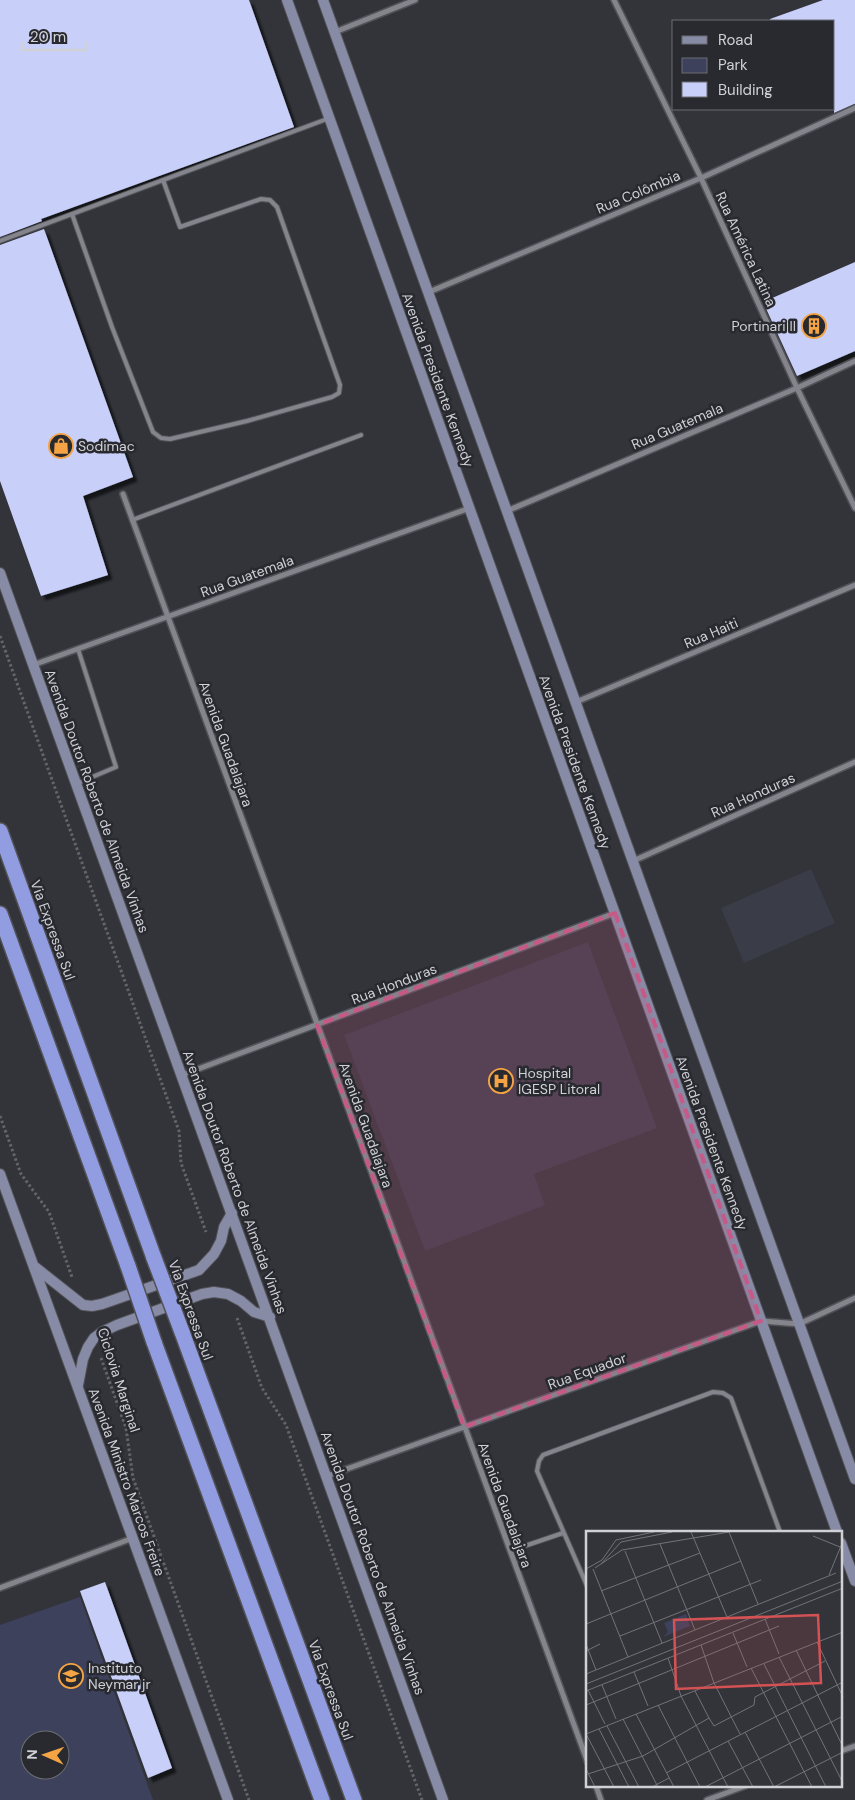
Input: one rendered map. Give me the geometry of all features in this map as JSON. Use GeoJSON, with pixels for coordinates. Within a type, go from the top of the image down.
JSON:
{"type":"FeatureCollection","features":[{"type":"Feature","properties":{"kind":"highway","name":"Via Expressa Sul"},"geometry":{"type":"LineString","coordinates":[[0,831],[154,1258],[354,1800]]}},
{"type":"Feature","properties":{"kind":"highway"},"geometry":{"type":"LineString","coordinates":[[0,914],[322,1800]]}},
{"type":"Feature","properties":{"kind":"main road","name":"Avenida Presidente Kennedy"},"geometry":{"type":"LineString","coordinates":[[287,0],[838,1531]]}},
{"type":"Feature","properties":{"kind":"main road","name":"Avenida Presidente Kennedy"},"geometry":{"type":"LineString","coordinates":[[323,0],[855,1479]]}},
{"type":"Feature","properties":{"kind":"main road","name":"Avenida Doutor Roberto de Almeida Vinhas"},"geometry":{"type":"LineString","coordinates":[[0,573],[443,1800]]}},
{"type":"Feature","properties":{"kind":"main road","name":"Avenida Ministro Marcos Freire"},"geometry":{"type":"LineString","coordinates":[[0,1174],[228,1800]]}},
{"type":"Feature","properties":{"kind":"main road"},"geometry":{"type":"LineString","coordinates":[[34,1267],[83,1305],[102,1304],[199,1270],[214,1254],[232,1212]]}},
{"type":"Feature","properties":{"kind":"main road"},"geometry":{"type":"LineString","coordinates":[[78,1387],[83,1359],[94,1338],[117,1325],[202,1294],[214,1292],[228,1294],[241,1301],[254,1312],[270,1317]]}},
{"type":"Feature","properties":{"kind":"main road"},"geometry":{"type":"LineString","coordinates":[[842,1546],[855,1581]]}},
{"type":"Feature","properties":{"kind":"street"},"geometry":{"type":"LineString","coordinates":[[335,32],[416,0]]}},
{"type":"Feature","properties":{"kind":"street","name":"Rua América Latina"},"geometry":{"type":"LineString","coordinates":[[614,0],[701,178],[797,388],[855,508]]}},
{"type":"Feature","properties":{"kind":"street","name":"Rua Colômbia"},"geometry":{"type":"LineString","coordinates":[[428,292],[701,178],[855,108]]}},
{"type":"Feature","properties":{"kind":"street","name":"Rua Guatemala"},"geometry":{"type":"LineString","coordinates":[[507,511],[797,388],[855,361]]}},
{"type":"Feature","properties":{"kind":"street","name":"Avenida Guadalajara"},"geometry":{"type":"LineString","coordinates":[[123,494],[586,1758]]}},
{"type":"Feature","properties":{"kind":"street","name":"Rua Guatemala"},"geometry":{"type":"LineString","coordinates":[[33,665],[470,508]]}},
{"type":"Feature","properties":{"kind":"street","name":"Rua Haiti"},"geometry":{"type":"LineString","coordinates":[[576,702],[855,585]]}},
{"type":"Feature","properties":{"kind":"street","name":"Rua Honduras"},"geometry":{"type":"LineString","coordinates":[[633,861],[855,762]]}},
{"type":"Feature","properties":{"kind":"street","name":"Rua Honduras"},"geometry":{"type":"LineString","coordinates":[[182,1075],[615,913]]}},
{"type":"Feature","properties":{"kind":"street","name":"Rua Equador"},"geometry":{"type":"LineString","coordinates":[[327,1476],[761,1321],[799,1324],[855,1298]]}},
{"type":"Feature","properties":{"kind":"street"},"geometry":{"type":"LineString","coordinates":[[0,1588],[133,1538]]}},
{"type":"Feature","properties":{"kind":"street"},"geometry":{"type":"LineString","coordinates":[[842,1751],[855,1746]]}},
{"type":"Feature","properties":{"kind":"street"},"geometry":{"type":"LineString","coordinates":[[597,1788],[601,1800]]}},
{"type":"Feature","properties":{"kind":"street"},"geometry":{"type":"LineString","coordinates":[[707,1800],[740,1788]]}},
{"type":"Feature","properties":{"kind":"lane"},"geometry":{"type":"LineString","coordinates":[[0,240],[330,118]]}},
{"type":"Feature","properties":{"kind":"lane"},"geometry":{"type":"LineString","coordinates":[[72,214],[112,326],[153,432],[161,438],[170,439],[247,421],[332,397],[339,393],[340,385],[277,207],[270,200],[261,199],[180,227],[163,180]]}},
{"type":"Feature","properties":{"kind":"lane"},"geometry":{"type":"LineString","coordinates":[[132,520],[361,435]]}},
{"type":"Feature","properties":{"kind":"lane"},"geometry":{"type":"LineString","coordinates":[[76,784],[116,767],[78,649]]}},
{"type":"Feature","properties":{"kind":"lane"},"geometry":{"type":"LineString","coordinates":[[586,1584],[537,1471],[539,1461],[543,1455],[712,1392],[723,1393],[731,1398],[780,1531]]}},
{"type":"Feature","properties":{"kind":"lane"},"geometry":{"type":"LineString","coordinates":[[510,1551],[563,1533]]}},
{"type":"Feature","properties":{"kind":"path"},"geometry":{"type":"LineString","coordinates":[[0,1116],[21,1174],[49,1212],[83,1305]]}},
{"type":"Feature","properties":{"kind":"path","name":"Ciclovia Marginal"},"geometry":{"type":"LineString","coordinates":[[94,1338],[126,1428],[133,1478],[249,1800]]}},
{"type":"Feature","properties":{"kind":"highlighted area"},"geometry":{"type":"Polygon","coordinates":[[[615,913],[761,1321],[464,1427],[317,1025],[615,913]]]}},
{"type":"Feature","properties":{"kind":"shaded area"},"geometry":{"type":"Polygon","coordinates":[[[811,869],[835,923],[744,963],[721,908],[811,869]]]}},
{"type":"Feature","properties":{"kind":"shaded area","name":"Hospital IGESP Litoral"},"geometry":{"type":"Polygon","coordinates":[[[588,942],[657,1128],[534,1174],[545,1205],[425,1251],[344,1035],[588,942]]]}},
{"type":"Feature","properties":{"kind":"green space","name":"Instituto Neymar jr"},"geometry":{"type":"Polygon","coordinates":[[[80,1597],[153,1800],[0,1800],[0,1625],[80,1597]]]}},
{"type":"Feature","properties":{"kind":"building"},"geometry":{"type":"Polygon","coordinates":[[[0,0],[249,0],[294,127],[41,219],[42,221],[0,237],[0,0]]]}},
{"type":"Feature","properties":{"kind":"building"},"geometry":{"type":"Polygon","coordinates":[[[823,0],[855,0],[855,104],[834,113],[835,20],[770,19],[823,0]]]}},
{"type":"Feature","properties":{"kind":"building","name":"Sodimac"},"geometry":{"type":"Polygon","coordinates":[[[44,229],[133,477],[83,496],[108,575],[41,596],[0,481],[0,245],[44,229]]]}},
{"type":"Feature","properties":{"kind":"building","name":"Portinari II"},"geometry":{"type":"Polygon","coordinates":[[[855,262],[855,351],[797,376],[763,302],[855,262]]]}},
{"type":"Feature","properties":{"kind":"building"},"geometry":{"type":"Polygon","coordinates":[[[105,1582],[172,1768],[148,1778],[80,1591],[105,1582]]]}},
{"type":"Feature","properties":{"kind":"place","name":"Portinari II"},"geometry":{"type":"Point","coordinates":[814,326]}},
{"type":"Feature","properties":{"kind":"place","name":"Sodimac"},"geometry":{"type":"Point","coordinates":[61,446]}},
{"type":"Feature","properties":{"kind":"place","name":"Hospital IGESP Litoral"},"geometry":{"type":"Point","coordinates":[501,1081]}},
{"type":"Feature","properties":{"kind":"place","name":"Instituto Neymar jr"},"geometry":{"type":"Point","coordinates":[71,1676]}}]}
